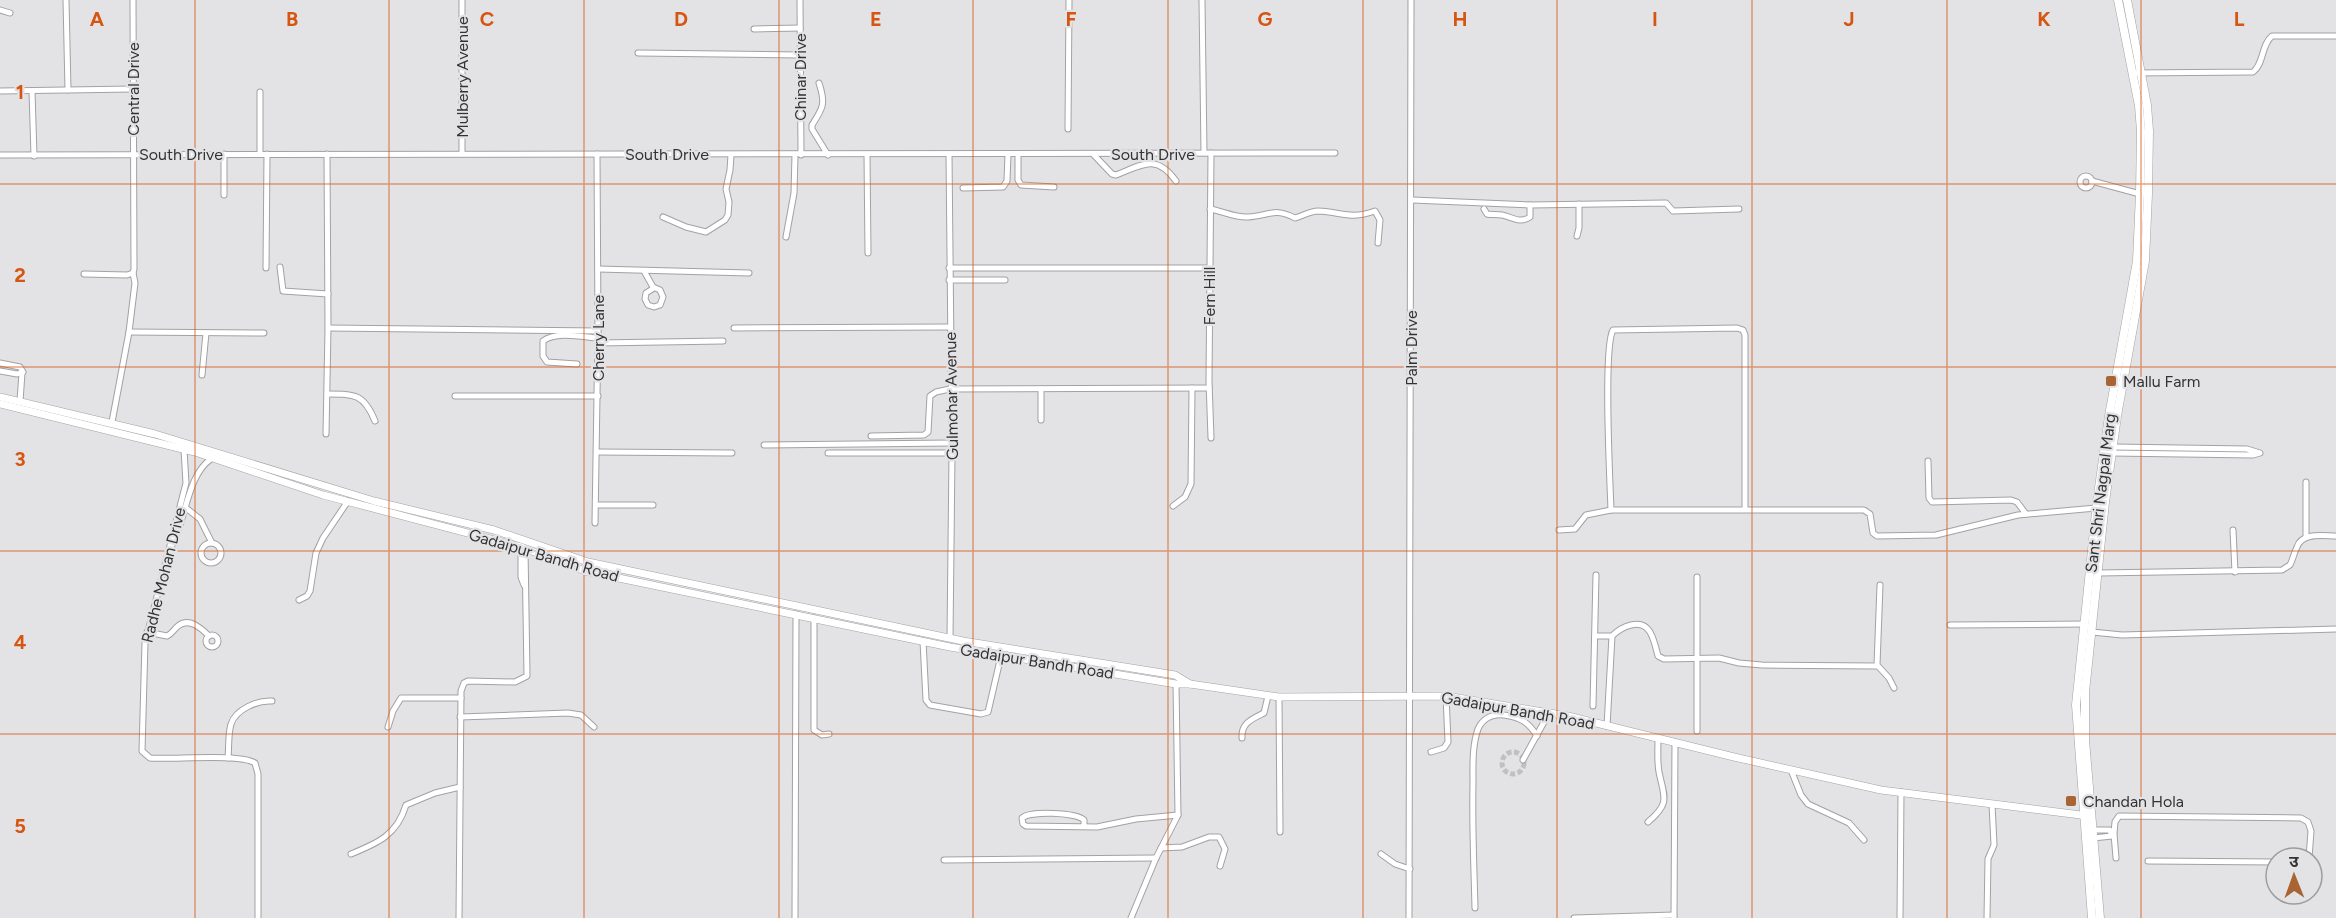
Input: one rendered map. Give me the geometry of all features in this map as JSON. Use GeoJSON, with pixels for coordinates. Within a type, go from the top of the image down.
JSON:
{"type":"FeatureCollection","features":[{"type":"Feature","properties":{"kind":"main road","name":"Sant Shri Nagpal Marg"},"geometry":{"type":"LineString","coordinates":[[2092,918],[2084,712],[2112,450],[2145,261],[2149,131],[2118,0]]}},
{"type":"Feature","properties":{"kind":"main road","name":"Sant Shri Nagpal Marg"},"geometry":{"type":"LineString","coordinates":[[2100,918],[2093,834],[2087,816],[2076,718],[2096,508],[2109,416],[2137,261],[2141,131],[2137,73],[2127,0]]}},
{"type":"Feature","properties":{"kind":"street"},"geometry":{"type":"LineString","coordinates":[[66,0],[68,90]]}},
{"type":"Feature","properties":{"kind":"street","name":"Central Drive"},"geometry":{"type":"LineString","coordinates":[[112,423],[129,332],[135,283],[133,273],[133,0]]}},
{"type":"Feature","properties":{"kind":"street","name":"Mulberry Avenue"},"geometry":{"type":"LineString","coordinates":[[462,0],[462,154]]}},
{"type":"Feature","properties":{"kind":"street","name":"Chinar Drive"},"geometry":{"type":"LineString","coordinates":[[786,237],[798,155],[800,0]]}},
{"type":"Feature","properties":{"kind":"street"},"geometry":{"type":"LineString","coordinates":[[1068,129],[1069,0]]}},
{"type":"Feature","properties":{"kind":"street","name":"Fern Hill"},"geometry":{"type":"LineString","coordinates":[[1202,0],[1210,208],[1211,438]]}},
{"type":"Feature","properties":{"kind":"street","name":"Palm Drive"},"geometry":{"type":"LineString","coordinates":[[1409,918],[1411,0]]}},
{"type":"Feature","properties":{"kind":"street"},"geometry":{"type":"LineString","coordinates":[[0,10],[10,13]]}},
{"type":"Feature","properties":{"kind":"street"},"geometry":{"type":"LineString","coordinates":[[754,29],[800,28]]}},
{"type":"Feature","properties":{"kind":"street"},"geometry":{"type":"LineString","coordinates":[[2137,73],[2253,72],[2257,69],[2269,38],[2272,36],[2336,36]]}},
{"type":"Feature","properties":{"kind":"street"},"geometry":{"type":"LineString","coordinates":[[638,53],[800,55]]}},
{"type":"Feature","properties":{"kind":"street"},"geometry":{"type":"LineString","coordinates":[[819,83],[823,105],[819,116],[812,124],[812,129],[828,154]]}},
{"type":"Feature","properties":{"kind":"street"},"geometry":{"type":"LineString","coordinates":[[0,91],[133,88]]}},
{"type":"Feature","properties":{"kind":"street"},"geometry":{"type":"LineString","coordinates":[[32,90],[34,156]]}},
{"type":"Feature","properties":{"kind":"street"},"geometry":{"type":"LineString","coordinates":[[260,92],[260,154]]}},
{"type":"Feature","properties":{"kind":"street","name":"South Drive"},"geometry":{"type":"LineString","coordinates":[[0,155],[1335,153]]}},
{"type":"Feature","properties":{"kind":"street"},"geometry":{"type":"LineString","coordinates":[[224,154],[224,195]]}},
{"type":"Feature","properties":{"kind":"street"},"geometry":{"type":"LineString","coordinates":[[266,268],[267,154]]}},
{"type":"Feature","properties":{"kind":"street"},"geometry":{"type":"LineString","coordinates":[[326,434],[328,394],[327,154]]}},
{"type":"Feature","properties":{"kind":"street","name":"Cherry Lane"},"geometry":{"type":"LineString","coordinates":[[595,523],[598,396],[597,154]]}},
{"type":"Feature","properties":{"kind":"street"},"geometry":{"type":"LineString","coordinates":[[663,217],[686,227],[706,232],[725,220],[729,206],[726,189],[730,170],[730,154]]}},
{"type":"Feature","properties":{"kind":"street"},"geometry":{"type":"LineString","coordinates":[[867,154],[868,253]]}},
{"type":"Feature","properties":{"kind":"street","name":"Gulmohar Avenue"},"geometry":{"type":"LineString","coordinates":[[949,154],[952,443],[950,638]]}},
{"type":"Feature","properties":{"kind":"street"},"geometry":{"type":"LineString","coordinates":[[963,188],[1003,187],[1007,181],[1008,154]]}},
{"type":"Feature","properties":{"kind":"street"},"geometry":{"type":"LineString","coordinates":[[1018,154],[1018,180],[1021,185],[1054,187]]}},
{"type":"Feature","properties":{"kind":"street"},"geometry":{"type":"LineString","coordinates":[[1093,154],[1112,174],[1116,175],[1142,165],[1157,164],[1163,166],[1176,181]]}},
{"type":"Feature","properties":{"kind":"street"},"geometry":{"type":"LineString","coordinates":[[2092,181],[2140,194]]}},
{"type":"Feature","properties":{"kind":"street"},"geometry":{"type":"LineString","coordinates":[[1412,200],[1530,205],[1665,203],[1673,211],[1739,209]]}},
{"type":"Feature","properties":{"kind":"street"},"geometry":{"type":"LineString","coordinates":[[1576,236],[1579,231],[1579,204]]}},
{"type":"Feature","properties":{"kind":"street"},"geometry":{"type":"LineString","coordinates":[[1484,209],[1487,214],[1504,215],[1509,219],[1527,219],[1530,217],[1530,205]]}},
{"type":"Feature","properties":{"kind":"street"},"geometry":{"type":"LineString","coordinates":[[1210,208],[1249,218],[1258,214],[1277,213],[1286,213],[1295,218],[1316,211],[1357,217],[1376,211],[1380,220],[1378,243]]}},
{"type":"Feature","properties":{"kind":"street"},"geometry":{"type":"LineString","coordinates":[[280,267],[283,291],[328,294]]}},
{"type":"Feature","properties":{"kind":"street"},"geometry":{"type":"LineString","coordinates":[[949,268],[1210,268]]}},
{"type":"Feature","properties":{"kind":"street"},"geometry":{"type":"LineString","coordinates":[[598,269],[749,273]]}},
{"type":"Feature","properties":{"kind":"street"},"geometry":{"type":"LineString","coordinates":[[644,271],[654,288]]}},
{"type":"Feature","properties":{"kind":"street"},"geometry":{"type":"LineString","coordinates":[[84,274],[127,275],[133,273]]}},
{"type":"Feature","properties":{"kind":"street"},"geometry":{"type":"LineString","coordinates":[[949,280],[1005,280]]}},
{"type":"Feature","properties":{"kind":"street"},"geometry":{"type":"LineString","coordinates":[[734,328],[950,327]]}},
{"type":"Feature","properties":{"kind":"street"},"geometry":{"type":"LineString","coordinates":[[328,328],[723,341]]}},
{"type":"Feature","properties":{"kind":"street"},"geometry":{"type":"LineString","coordinates":[[1611,510],[1609,381],[1611,333],[1617,328],[1737,328],[1743,330],[1745,335],[1745,510]]}},
{"type":"Feature","properties":{"kind":"street"},"geometry":{"type":"LineString","coordinates":[[129,332],[264,333]]}},
{"type":"Feature","properties":{"kind":"street"},"geometry":{"type":"LineString","coordinates":[[202,375],[206,333]]}},
{"type":"Feature","properties":{"kind":"street"},"geometry":{"type":"LineString","coordinates":[[578,364],[547,362],[543,359],[543,341],[546,338],[560,336],[598,337]]}},
{"type":"Feature","properties":{"kind":"street"},"geometry":{"type":"LineString","coordinates":[[0,363],[20,367],[22,373],[20,401]]}},
{"type":"Feature","properties":{"kind":"street"},"geometry":{"type":"LineString","coordinates":[[0,370],[22,373]]}},
{"type":"Feature","properties":{"kind":"street"},"geometry":{"type":"LineString","coordinates":[[1173,506],[1185,497],[1191,484],[1192,388]]}},
{"type":"Feature","properties":{"kind":"street"},"geometry":{"type":"LineString","coordinates":[[871,436],[924,435],[928,432],[930,396],[950,389],[1209,388]]}},
{"type":"Feature","properties":{"kind":"street"},"geometry":{"type":"LineString","coordinates":[[1041,389],[1041,420]]}},
{"type":"Feature","properties":{"kind":"street"},"geometry":{"type":"LineString","coordinates":[[328,394],[360,398],[370,408],[375,421]]}},
{"type":"Feature","properties":{"kind":"street"},"geometry":{"type":"LineString","coordinates":[[455,396],[598,396]]}},
{"type":"Feature","properties":{"kind":"street"},"geometry":{"type":"LineString","coordinates":[[0,397],[193,444],[374,501],[494,530],[588,562],[950,638],[1175,675],[1190,684]]}},
{"type":"Feature","properties":{"kind":"street","name":"Gadaipur Bandh Road"},"geometry":{"type":"LineString","coordinates":[[0,404],[184,450],[348,501],[523,547],[585,571],[1001,657],[1279,698],[1446,696],[1549,713],[1791,770],[1901,792],[2087,816]]}},
{"type":"Feature","properties":{"kind":"street"},"geometry":{"type":"LineString","coordinates":[[764,445],[952,443]]}},
{"type":"Feature","properties":{"kind":"street"},"geometry":{"type":"LineString","coordinates":[[2247,449],[2260,453],[2253,455],[2112,450],[2247,449]]}},
{"type":"Feature","properties":{"kind":"street","name":"Radhe Mohan Drive"},"geometry":{"type":"LineString","coordinates":[[184,450],[186,483],[147,632],[141,745],[143,754],[150,758],[228,758],[250,760],[255,763],[257,768],[258,918]]}},
{"type":"Feature","properties":{"kind":"street"},"geometry":{"type":"LineString","coordinates":[[597,452],[732,453]]}},
{"type":"Feature","properties":{"kind":"street"},"geometry":{"type":"LineString","coordinates":[[828,453],[952,453]]}},
{"type":"Feature","properties":{"kind":"street"},"geometry":{"type":"LineString","coordinates":[[167,554],[176,540],[198,471],[211,459]]}},
{"type":"Feature","properties":{"kind":"street"},"geometry":{"type":"LineString","coordinates":[[1928,461],[1929,498],[1932,502],[2011,500],[2017,502],[2026,514]]}},
{"type":"Feature","properties":{"kind":"street"},"geometry":{"type":"LineString","coordinates":[[2306,482],[2306,537]]}},
{"type":"Feature","properties":{"kind":"street"},"geometry":{"type":"LineString","coordinates":[[299,600],[308,596],[316,553],[323,538],[348,501]]}},
{"type":"Feature","properties":{"kind":"street"},"geometry":{"type":"LineString","coordinates":[[596,505],[653,505]]}},
{"type":"Feature","properties":{"kind":"street"},"geometry":{"type":"LineString","coordinates":[[186,508],[200,519],[212,543]]}},
{"type":"Feature","properties":{"kind":"street"},"geometry":{"type":"LineString","coordinates":[[1559,530],[1575,529],[1586,515],[1611,510],[1864,510],[1870,514],[1873,533],[1877,536],[1936,535],[2026,514],[2096,508]]}},
{"type":"Feature","properties":{"kind":"street"},"geometry":{"type":"LineString","coordinates":[[2233,530],[2235,572]]}},
{"type":"Feature","properties":{"kind":"street"},"geometry":{"type":"LineString","coordinates":[[2098,573],[2275,571],[2287,568],[2292,562],[2297,545],[2306,537],[2336,536]]}},
{"type":"Feature","properties":{"kind":"street"},"geometry":{"type":"LineString","coordinates":[[459,918],[461,699],[466,681],[515,682],[527,676],[523,547]]}},
{"type":"Feature","properties":{"kind":"street"},"geometry":{"type":"LineString","coordinates":[[1593,706],[1596,575]]}},
{"type":"Feature","properties":{"kind":"street"},"geometry":{"type":"LineString","coordinates":[[1696,730],[1697,577]]}},
{"type":"Feature","properties":{"kind":"street"},"geometry":{"type":"LineString","coordinates":[[1877,666],[1880,585]]}},
{"type":"Feature","properties":{"kind":"street"},"geometry":{"type":"LineString","coordinates":[[795,918],[796,614]]}},
{"type":"Feature","properties":{"kind":"street"},"geometry":{"type":"LineString","coordinates":[[814,618],[814,730],[817,733],[829,735]]}},
{"type":"Feature","properties":{"kind":"street"},"geometry":{"type":"LineString","coordinates":[[147,632],[167,636],[180,625],[189,623],[197,625],[209,636]]}},
{"type":"Feature","properties":{"kind":"street"},"geometry":{"type":"LineString","coordinates":[[1950,625],[2085,624]]}},
{"type":"Feature","properties":{"kind":"street"},"geometry":{"type":"LineString","coordinates":[[1594,636],[1612,636],[1625,626],[1643,626],[1650,631],[1658,656],[1668,659],[1719,658],[1739,663],[1877,666],[1889,678],[1894,688]]}},
{"type":"Feature","properties":{"kind":"street"},"geometry":{"type":"LineString","coordinates":[[2092,632],[2122,635],[2336,629]]}},
{"type":"Feature","properties":{"kind":"street"},"geometry":{"type":"LineString","coordinates":[[1607,726],[1612,636]]}},
{"type":"Feature","properties":{"kind":"street"},"geometry":{"type":"LineString","coordinates":[[923,641],[926,700],[930,705],[981,714],[988,712],[1001,657]]}},
{"type":"Feature","properties":{"kind":"street"},"geometry":{"type":"LineString","coordinates":[[1131,918],[1156,858],[1178,815],[1176,684]]}},
{"type":"Feature","properties":{"kind":"street"},"geometry":{"type":"LineString","coordinates":[[1242,738],[1242,732],[1249,720],[1264,713],[1268,696]]}},
{"type":"Feature","properties":{"kind":"street"},"geometry":{"type":"LineString","coordinates":[[1431,752],[1447,745],[1446,696]]}},
{"type":"Feature","properties":{"kind":"street"},"geometry":{"type":"LineString","coordinates":[[388,727],[393,711],[401,698],[461,699]]}},
{"type":"Feature","properties":{"kind":"street"},"geometry":{"type":"LineString","coordinates":[[1279,698],[1280,832]]}},
{"type":"Feature","properties":{"kind":"street"},"geometry":{"type":"LineString","coordinates":[[228,758],[231,725],[235,717],[255,703],[272,701]]}},
{"type":"Feature","properties":{"kind":"street"},"geometry":{"type":"LineString","coordinates":[[460,717],[568,713],[581,715],[594,727]]}},
{"type":"Feature","properties":{"kind":"street"},"geometry":{"type":"LineString","coordinates":[[1523,760],[1549,713]]}},
{"type":"Feature","properties":{"kind":"street"},"geometry":{"type":"LineString","coordinates":[[1475,908],[1473,774],[1474,748],[1478,729],[1487,718],[1500,714],[1509,715],[1526,721],[1537,736]]}},
{"type":"Feature","properties":{"kind":"street"},"geometry":{"type":"LineString","coordinates":[[1648,822],[1658,814],[1665,803],[1659,769],[1658,738]]}},
{"type":"Feature","properties":{"kind":"street"},"geometry":{"type":"LineString","coordinates":[[1574,918],[1674,916],[1675,742]]}},
{"type":"Feature","properties":{"kind":"street"},"geometry":{"type":"LineString","coordinates":[[1791,770],[1801,795],[1808,804],[1849,823],[1864,840]]}},
{"type":"Feature","properties":{"kind":"street"},"geometry":{"type":"LineString","coordinates":[[351,854],[376,843],[389,834],[402,820],[406,805],[435,793],[460,788]]}},
{"type":"Feature","properties":{"kind":"street"},"geometry":{"type":"LineString","coordinates":[[1900,918],[1901,792]]}},
{"type":"Feature","properties":{"kind":"street"},"geometry":{"type":"LineString","coordinates":[[1987,918],[1988,859],[1994,845],[1992,804]]}},
{"type":"Feature","properties":{"kind":"street"},"geometry":{"type":"LineString","coordinates":[[1084,826],[1084,820],[1078,815],[1029,814],[1022,818],[1024,826],[1084,826],[1105,826],[1136,819],[1178,815]]}},
{"type":"Feature","properties":{"kind":"street"},"geometry":{"type":"LineString","coordinates":[[2116,858],[2113,833],[2119,816],[2301,818],[2308,822],[2311,831],[2310,846]]}},
{"type":"Feature","properties":{"kind":"street"},"geometry":{"type":"LineString","coordinates":[[2093,834],[2107,829],[2113,833]]}},
{"type":"Feature","properties":{"kind":"street"},"geometry":{"type":"LineString","coordinates":[[1161,848],[1182,847],[1209,837],[1218,837],[1225,849],[1221,866]]}},
{"type":"Feature","properties":{"kind":"street"},"geometry":{"type":"LineString","coordinates":[[1381,854],[1395,864],[1410,869]]}},
{"type":"Feature","properties":{"kind":"street"},"geometry":{"type":"LineString","coordinates":[[944,860],[1156,858]]}},
{"type":"Feature","properties":{"kind":"street"},"geometry":{"type":"LineString","coordinates":[[2148,861],[2264,862]]}},
{"type":"Feature","properties":{"kind":"tunnel"},"geometry":{"type":"LineString","coordinates":[[1513,752],[1521,755],[1524,763],[1521,771],[1513,774],[1505,771],[1502,763],[1505,755],[1513,752]]}},
{"type":"Feature","properties":{"kind":"place","name":"Mallu Farm"},"geometry":{"type":"Point","coordinates":[2111,381]}},
{"type":"Feature","properties":{"kind":"place","name":"Chandan Hola"},"geometry":{"type":"Point","coordinates":[2071,801]}}]}
